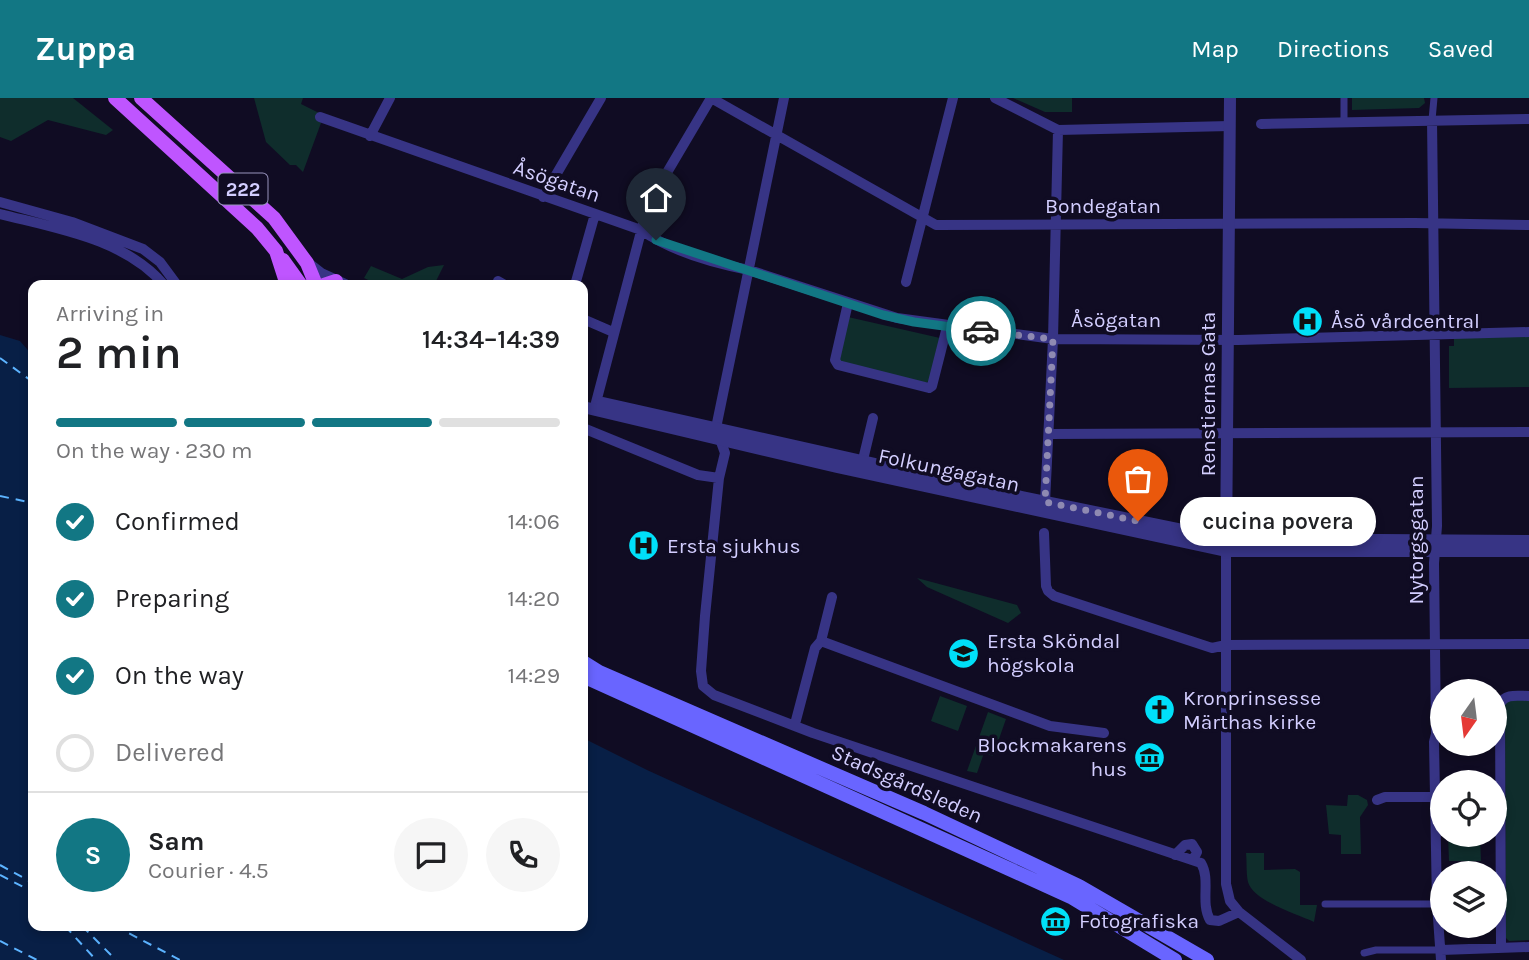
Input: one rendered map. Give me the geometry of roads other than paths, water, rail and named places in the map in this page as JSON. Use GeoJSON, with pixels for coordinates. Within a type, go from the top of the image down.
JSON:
{"type":"FeatureCollection","features":[{"type":"Feature","properties":{"kind":"main road","name":"222"},"geometry":{"type":"LineString","coordinates":[[115,98],[250,221],[276,251],[285,280]]}},
{"type":"Feature","properties":{"kind":"main road","name":"222"},"geometry":{"type":"LineString","coordinates":[[141,98],[274,218],[307,262],[314,280]]}},
{"type":"Feature","properties":{"kind":"main road"},"geometry":{"type":"LineString","coordinates":[[276,251],[297,280]]}},
{"type":"Feature","properties":{"kind":"main road","name":"Stadsgårdsleden"},"geometry":{"type":"LineString","coordinates":[[588,665],[723,727],[948,824],[1079,886],[1207,960]]}},
{"type":"Feature","properties":{"kind":"main road","name":"Stadsgårdsleden"},"geometry":{"type":"LineString","coordinates":[[588,678],[1071,897],[1175,960]]}},
{"type":"Feature","properties":{"kind":"main road"},"geometry":{"type":"LineString","coordinates":[[1137,938],[1145,925]]}},
{"type":"Feature","properties":{"kind":"street"},"geometry":{"type":"LineString","coordinates":[[370,136],[390,98]]}},
{"type":"Feature","properties":{"kind":"street"},"geometry":{"type":"LineString","coordinates":[[543,197],[601,98]]}},
{"type":"Feature","properties":{"kind":"street"},"geometry":{"type":"LineString","coordinates":[[649,203],[710,98]]}},
{"type":"Feature","properties":{"kind":"street","name":"Bondegatan"},"geometry":{"type":"LineString","coordinates":[[710,98],[923,218],[944,227],[1415,223],[1529,226]]}},
{"type":"Feature","properties":{"kind":"street"},"geometry":{"type":"LineString","coordinates":[[784,98],[719,434],[725,453],[719,478],[702,660],[703,685],[714,695],[824,737],[1175,855],[1185,845],[1192,844],[1197,852],[1194,860],[1204,867],[1206,911],[1210,920],[1219,921],[1238,912],[1301,960]]}},
{"type":"Feature","properties":{"kind":"street"},"geometry":{"type":"LineString","coordinates":[[906,282],[953,98]]}},
{"type":"Feature","properties":{"kind":"street"},"geometry":{"type":"LineString","coordinates":[[995,98],[1058,130],[1230,126]]}},
{"type":"Feature","properties":{"kind":"street","name":"Renstiernas Gata"},"geometry":{"type":"LineString","coordinates":[[1230,98],[1226,884],[1230,901],[1238,912]]}},
{"type":"Feature","properties":{"kind":"street"},"geometry":{"type":"LineString","coordinates":[[1344,98],[1344,123]]}},
{"type":"Feature","properties":{"kind":"street"},"geometry":{"type":"LineString","coordinates":[[1432,120],[1434,98]]}},
{"type":"Feature","properties":{"kind":"street","name":"Åsögatan"},"geometry":{"type":"LineString","coordinates":[[320,117],[543,197],[642,227],[656,240],[726,265],[897,318],[947,327],[1053,339],[1228,339],[1529,332]]}},
{"type":"Feature","properties":{"kind":"street","name":"Nytorgsgatan"},"geometry":{"type":"LineString","coordinates":[[1432,120],[1438,770]]}},
{"type":"Feature","properties":{"kind":"street"},"geometry":{"type":"LineString","coordinates":[[1261,124],[1529,120]]}},
{"type":"Feature","properties":{"kind":"street"},"geometry":{"type":"LineString","coordinates":[[1045,502],[1053,339],[1058,130]]}},
{"type":"Feature","properties":{"kind":"street"},"geometry":{"type":"LineString","coordinates":[[0,202],[72,222],[143,249],[160,262],[173,280]]}},
{"type":"Feature","properties":{"kind":"street"},"geometry":{"type":"LineString","coordinates":[[0,214],[97,242],[140,263],[159,280]]}},
{"type":"Feature","properties":{"kind":"street"},"geometry":{"type":"LineString","coordinates":[[576,280],[595,214]]}},
{"type":"Feature","properties":{"kind":"street"},"geometry":{"type":"LineString","coordinates":[[589,404],[613,332],[642,227]]}},
{"type":"Feature","properties":{"kind":"street"},"geometry":{"type":"LineString","coordinates":[[307,262],[329,280]]}},
{"type":"Feature","properties":{"kind":"street"},"geometry":{"type":"LineString","coordinates":[[848,303],[835,360],[838,365],[929,388],[932,386],[947,327]]}},
{"type":"Feature","properties":{"kind":"street"},"geometry":{"type":"LineString","coordinates":[[588,321],[613,332]]}},
{"type":"Feature","properties":{"kind":"street","name":"Folkungagatan"},"geometry":{"type":"LineString","coordinates":[[589,404],[861,467],[1226,545],[1435,546],[1529,551]]}},
{"type":"Feature","properties":{"kind":"street","name":"Folkungagatan"},"geometry":{"type":"LineString","coordinates":[[861,467],[873,418]]}},
{"type":"Feature","properties":{"kind":"street"},"geometry":{"type":"LineString","coordinates":[[588,430],[698,475],[719,478]]}},
{"type":"Feature","properties":{"kind":"street"},"geometry":{"type":"LineString","coordinates":[[1049,434],[1529,432]]}},
{"type":"Feature","properties":{"kind":"street","name":"Folkungagatan"},"geometry":{"type":"LineString","coordinates":[[861,467],[1045,502],[1226,545]]}},
{"type":"Feature","properties":{"kind":"street"},"geometry":{"type":"LineString","coordinates":[[1044,533],[1046,586],[1054,596],[1212,648],[1226,645],[1529,644]]}},
{"type":"Feature","properties":{"kind":"street","name":"Folkungagatan"},"geometry":{"type":"LineString","coordinates":[[1435,546],[1529,541]]}},
{"type":"Feature","properties":{"kind":"street"},"geometry":{"type":"LineString","coordinates":[[795,724],[832,597]]}},
{"type":"Feature","properties":{"kind":"street"},"geometry":{"type":"LineString","coordinates":[[821,641],[1050,726],[1104,733]]}},
{"type":"Feature","properties":{"kind":"street"},"geometry":{"type":"LineString","coordinates":[[1498,770],[1502,699],[1507,696],[1529,696]]}},
{"type":"Feature","properties":{"kind":"street"},"geometry":{"type":"LineString","coordinates":[[1377,800],[1385,797],[1430,797]]}},
{"type":"Feature","properties":{"kind":"street"},"geometry":{"type":"LineString","coordinates":[[1325,904],[1430,904]]}},
{"type":"Feature","properties":{"kind":"street"},"geometry":{"type":"LineString","coordinates":[[1500,938],[1501,948]]}},
{"type":"Feature","properties":{"kind":"street"},"geometry":{"type":"LineString","coordinates":[[1364,953],[1376,950],[1441,955],[1529,947]]}},
{"type":"Feature","properties":{"kind":"water"},"geometry":{"type":"Polygon","coordinates":[[[0,335],[20,341],[28,350],[28,931],[588,931],[588,740],[1064,960],[0,960],[0,335]]]}},
{"type":"Feature","properties":{"kind":"tunnel"},"geometry":{"type":"LineString","coordinates":[[643,224],[649,203]]}},
{"type":"Feature","properties":{"kind":"place","name":"Åsö vårdcentral"},"geometry":{"type":"Point","coordinates":[1308,321]}},
{"type":"Feature","properties":{"kind":"place","name":"cucina povera"},"geometry":{"type":"Point","coordinates":[1138,521]}},
{"type":"Feature","properties":{"kind":"place","name":"Ersta sjukhus"},"geometry":{"type":"Point","coordinates":[644,546]}},
{"type":"Feature","properties":{"kind":"place","name":"Ersta Sköndal högskola"},"geometry":{"type":"Point","coordinates":[964,653]}},
{"type":"Feature","properties":{"kind":"place","name":"Kronprinsesse Märthas kirke"},"geometry":{"type":"Point","coordinates":[1160,710]}},
{"type":"Feature","properties":{"kind":"place","name":"Blockmakarens hus"},"geometry":{"type":"Point","coordinates":[1150,757]}},
{"type":"Feature","properties":{"kind":"place","name":"Fotografiska"},"geometry":{"type":"Point","coordinates":[1056,921]}}]}
